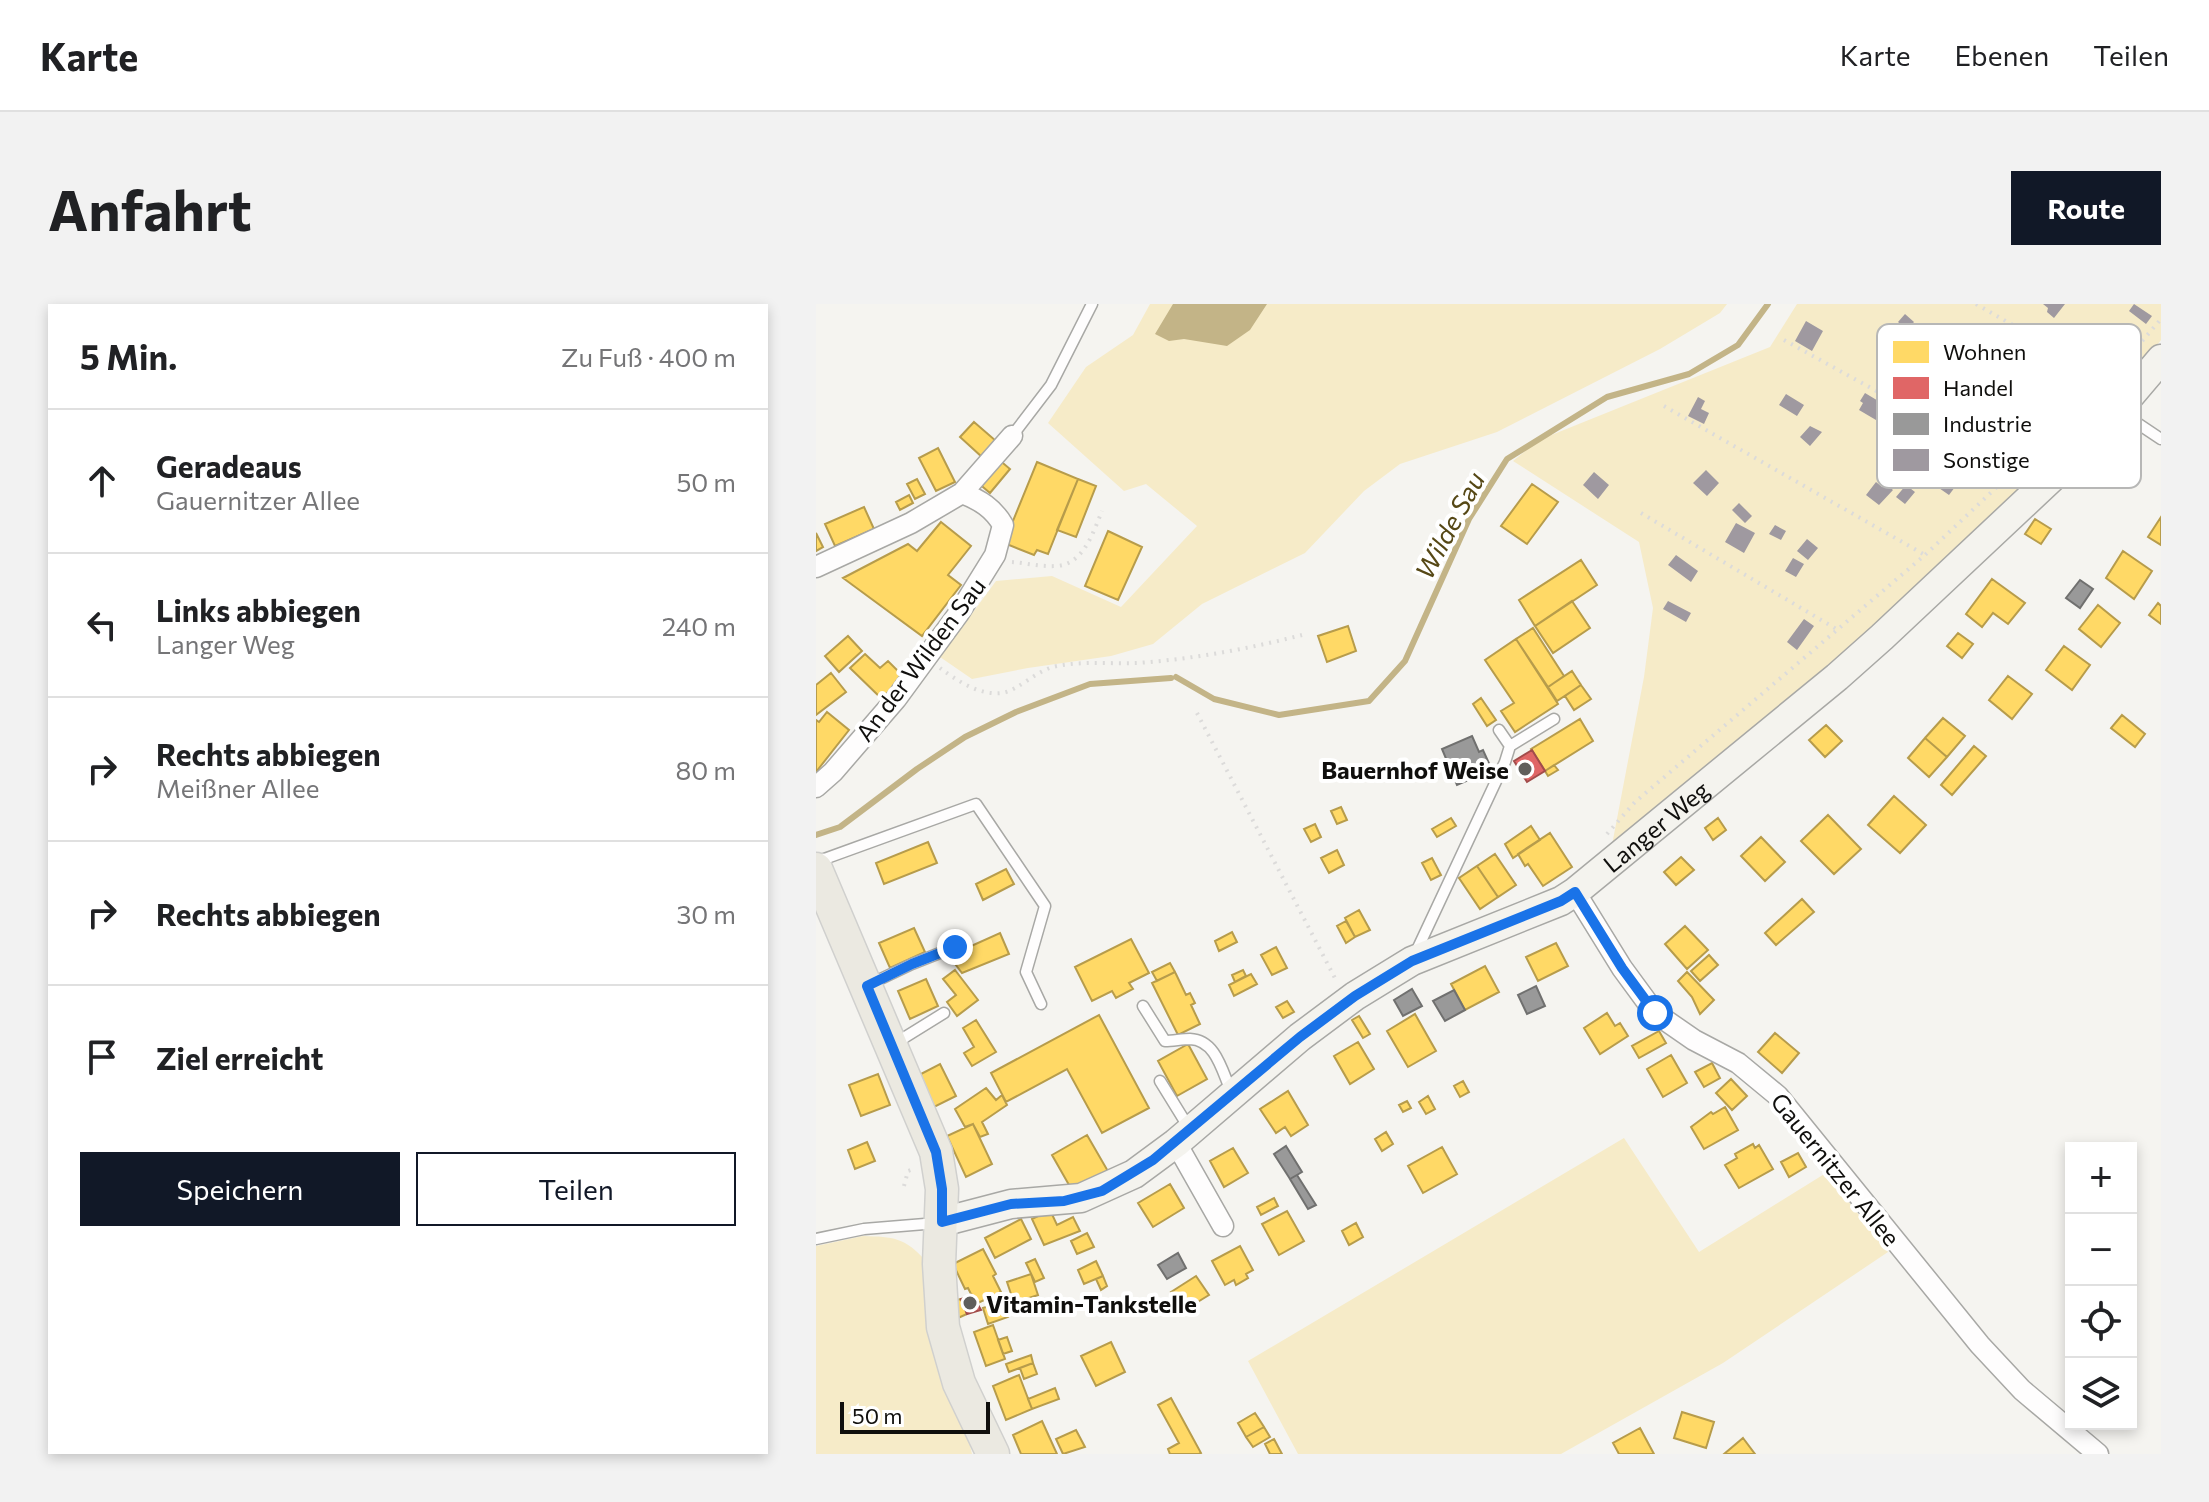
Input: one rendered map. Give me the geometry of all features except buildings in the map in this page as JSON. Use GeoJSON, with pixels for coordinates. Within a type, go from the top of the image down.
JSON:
{"type":"FeatureCollection","features":[{"type":"Feature","properties":{"kind":"main road"},"geometry":{"type":"LineString","coordinates":[[816,869],[936,1152],[942,1189],[940,1298],[950,1357],[993,1454]]}},
{"type":"Feature","properties":{"kind":"street"},"geometry":{"type":"LineString","coordinates":[[816,567],[911,523],[962,493],[1012,436]]}},
{"type":"Feature","properties":{"kind":"street","name":"Langer Weg"},"geometry":{"type":"LineString","coordinates":[[942,1222],[1011,1204],[1081,1198],[1134,1174],[1347,1002],[1412,961],[1561,901],[1575,892],[1837,677],[2040,488]]}},
{"type":"Feature","properties":{"kind":"street","name":"An der Wilden Sau"},"geometry":{"type":"LineString","coordinates":[[816,787],[878,720],[959,613],[995,555],[1003,525],[996,513],[979,500],[962,493]]}},
{"type":"Feature","properties":{"kind":"street","name":"Gauernitzer Allee"},"geometry":{"type":"LineString","coordinates":[[1575,892],[1622,968],[1655,1013],[1694,1040],[1738,1063],[1778,1096],[1980,1345],[2022,1390],[2098,1454]]}},
{"type":"Feature","properties":{"kind":"street"},"geometry":{"type":"LineString","coordinates":[[1183,1136],[1223,1226]]}},
{"type":"Feature","properties":{"kind":"lane"},"geometry":{"type":"LineString","coordinates":[[1012,436],[1051,385],[1092,304]]}},
{"type":"Feature","properties":{"kind":"lane"},"geometry":{"type":"LineString","coordinates":[[2141,426],[2161,439]]}},
{"type":"Feature","properties":{"kind":"lane"},"geometry":{"type":"LineString","coordinates":[[1412,961],[1510,746],[1554,719]]}},
{"type":"Feature","properties":{"kind":"lane"},"geometry":{"type":"LineString","coordinates":[[1499,730],[1510,746]]}},
{"type":"Feature","properties":{"kind":"lane"},"geometry":{"type":"LineString","coordinates":[[816,862],[976,804],[1045,906],[1026,972],[1041,1004]]}},
{"type":"Feature","properties":{"kind":"lane"},"geometry":{"type":"LineString","coordinates":[[867,986],[955,947]]}},
{"type":"Feature","properties":{"kind":"lane"},"geometry":{"type":"LineString","coordinates":[[1143,1006],[1165,1041],[1191,1039],[1205,1042],[1213,1051],[1232,1093]]}},
{"type":"Feature","properties":{"kind":"lane"},"geometry":{"type":"LineString","coordinates":[[892,1045],[944,1013]]}},
{"type":"Feature","properties":{"kind":"lane"},"geometry":{"type":"LineString","coordinates":[[1160,1081],[1183,1136]]}},
{"type":"Feature","properties":{"kind":"lane"},"geometry":{"type":"LineString","coordinates":[[816,1239],[864,1229],[942,1222]]}},
{"type":"Feature","properties":{"kind":"path"},"geometry":{"type":"LineString","coordinates":[[1976,304],[2011,324]]}},
{"type":"Feature","properties":{"kind":"path"},"geometry":{"type":"LineString","coordinates":[[2148,354],[2161,319]]}},
{"type":"Feature","properties":{"kind":"path"},"geometry":{"type":"LineString","coordinates":[[1784,340],[1877,391]]}},
{"type":"Feature","properties":{"kind":"path"},"geometry":{"type":"LineString","coordinates":[[1664,406],[1925,555]]}},
{"type":"Feature","properties":{"kind":"path"},"geometry":{"type":"LineString","coordinates":[[1602,870],[1604,842],[1609,830],[1635,802],[1925,555],[1995,488]]}},
{"type":"Feature","properties":{"kind":"path"},"geometry":{"type":"LineString","coordinates":[[995,555],[1011,562],[1056,567],[1070,564],[1084,550],[1102,511]]}},
{"type":"Feature","properties":{"kind":"path"},"geometry":{"type":"LineString","coordinates":[[1641,513],[1838,630]]}},
{"type":"Feature","properties":{"kind":"path"},"geometry":{"type":"LineString","coordinates":[[926,657],[963,683],[987,692],[1004,693],[1034,674],[1057,666],[1138,663],[1200,656],[1257,647],[1302,635]]}},
{"type":"Feature","properties":{"kind":"path"},"geometry":{"type":"LineString","coordinates":[[1197,713],[1347,1002]]}},
{"type":"Feature","properties":{"kind":"shaded area"},"geometry":{"type":"Polygon","coordinates":[[[1150,304],[1727,304],[1720,313],[1660,349],[1497,432],[1400,464],[1364,491],[1305,553],[1202,604],[1153,644],[1111,656],[972,679],[940,657],[996,581],[1052,576],[1121,607],[1197,526],[1146,484],[1124,491],[1048,423],[1086,367],[1133,335],[1150,304]]]}},
{"type":"Feature","properties":{"kind":"shaded area"},"geometry":{"type":"Polygon","coordinates":[[[1173,304],[1267,304],[1250,330],[1227,346],[1184,339],[1169,341],[1155,334],[1173,304]]]}},
{"type":"Feature","properties":{"kind":"shaded area"},"geometry":{"type":"Polygon","coordinates":[[[1797,304],[2161,304],[2161,340],[2141,366],[2141,324],[1877,324],[1877,488],[2028,488],[1805,696],[1612,845],[1644,677],[1653,608],[1639,542],[1513,461],[1539,440],[1770,347],[1797,304]]]}},
{"type":"Feature","properties":{"kind":"shaded area"},"geometry":{"type":"Polygon","coordinates":[[[1624,1138],[1699,1252],[1826,1173],[1888,1252],[1723,1363],[1561,1454],[1298,1454],[1248,1361],[1624,1138]]]}},
{"type":"Feature","properties":{"kind":"shaded area"},"geometry":{"type":"Polygon","coordinates":[[[863,1236],[898,1240],[926,1261],[972,1454],[816,1454],[816,1246],[863,1236]]]}},
{"type":"Feature","properties":{"kind":"waterway","name":"Wilde Sau"},"geometry":{"type":"LineString","coordinates":[[1176,677],[1214,699],[1279,715],[1369,701],[1405,661],[1469,519],[1507,459],[1607,397],[1689,374],[1738,345],[1768,304]]}},
{"type":"Feature","properties":{"kind":"waterway","name":"Wilde Sau"},"geometry":{"type":"LineString","coordinates":[[816,835],[840,827],[965,737],[1016,712],[1090,684],[1171,678]]}},
{"type":"Feature","properties":{"kind":"place","name":"Bauernhof Weise"},"geometry":{"type":"Point","coordinates":[1525,769]}},
{"type":"Feature","properties":{"kind":"place","name":"Vitamin-Tankstelle"},"geometry":{"type":"Point","coordinates":[970,1303]}},
{"type":"Feature","properties":{"kind":"route"},"geometry":{"type":"LineString","coordinates":[[955,947],[867,986],[936,1152],[942,1189],[942,1222],[1011,1204],[1064,1201],[1102,1191],[1134,1174],[1176,1143],[1300,1037],[1355,996],[1412,961],[1561,901],[1575,892],[1622,968],[1655,1013]]}}]}
